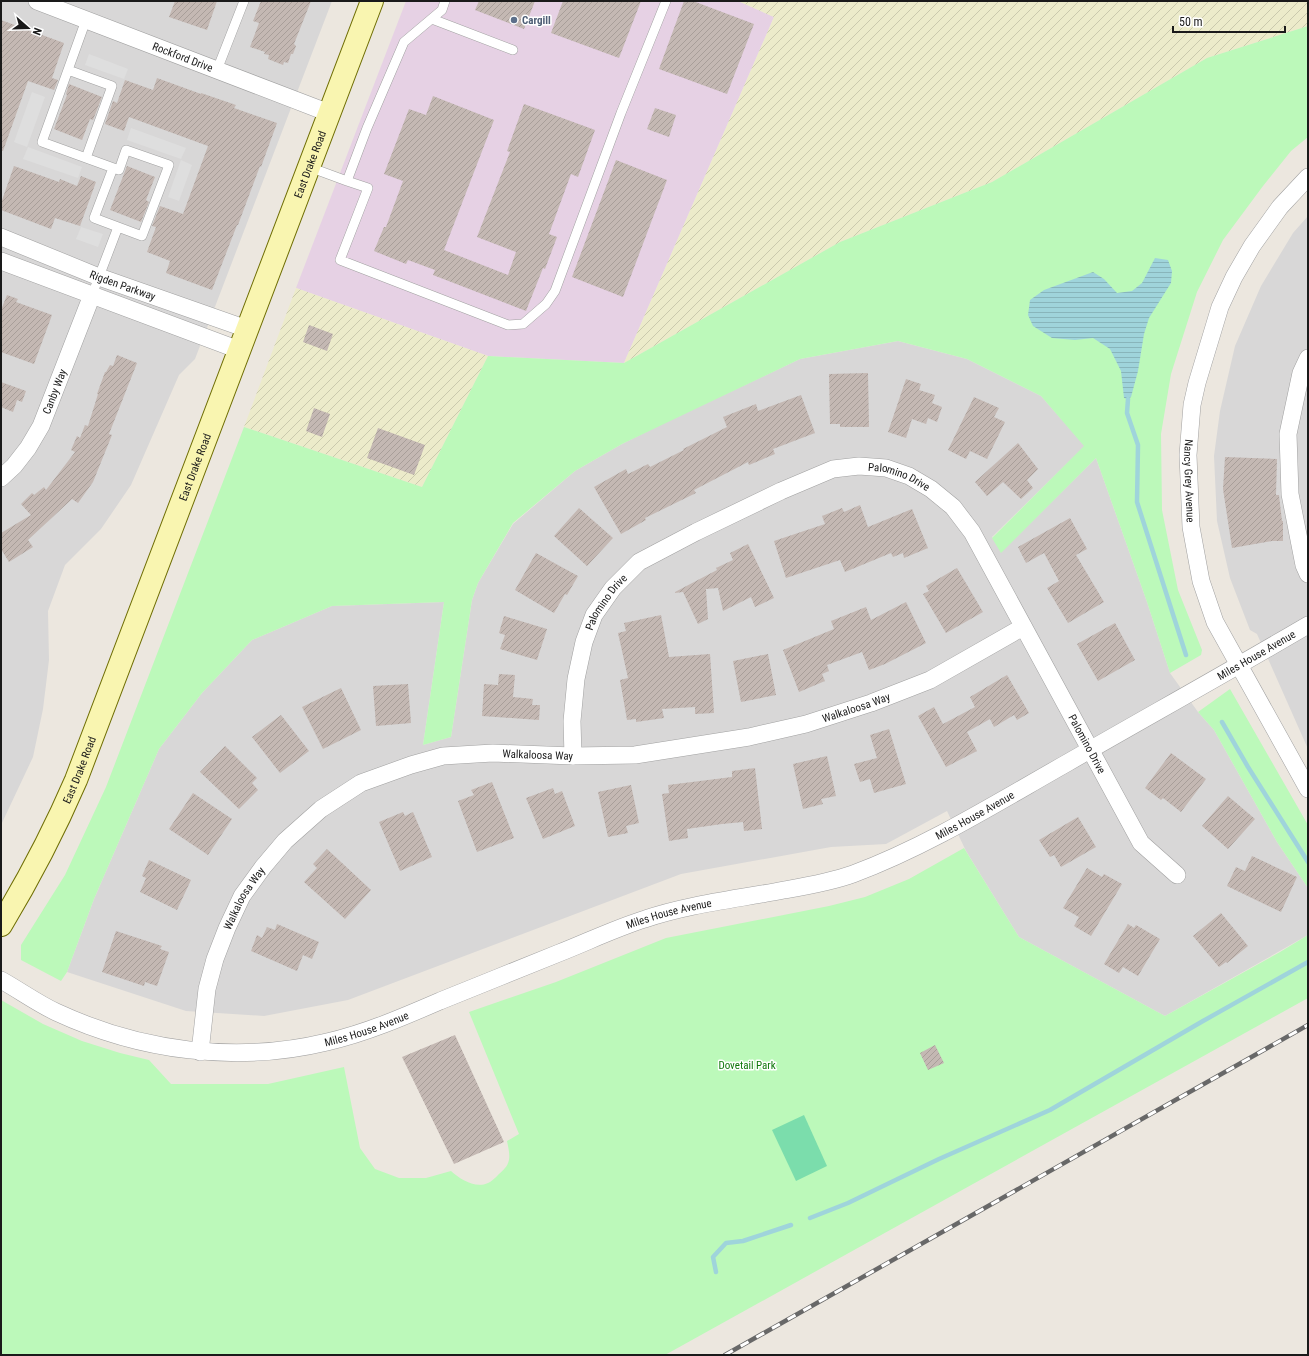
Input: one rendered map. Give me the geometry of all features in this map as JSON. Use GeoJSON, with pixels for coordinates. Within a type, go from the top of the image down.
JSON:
{"type":"FeatureCollection","features":[{"type":"Feature","properties":{"kind":"main road","name":"East Drake Road"},"geometry":{"type":"LineString","coordinates":[[1,925],[50,837],[76,780],[372,1]]}},
{"type":"Feature","properties":{"kind":"street","name":"Rockford Drive"},"geometry":{"type":"LineString","coordinates":[[37,1],[329,113]]}},
{"type":"Feature","properties":{"kind":"street","name":"Nancy Grey Avenue"},"geometry":{"type":"LineString","coordinates":[[1308,177],[1280,207],[1252,246],[1234,277],[1220,307],[1197,383],[1192,405],[1188,455],[1191,526],[1201,581],[1215,622],[1308,789]]}},
{"type":"Feature","properties":{"kind":"street","name":"Rigden Parkway"},"geometry":{"type":"LineString","coordinates":[[1,237],[99,277],[247,329]]}},
{"type":"Feature","properties":{"kind":"street","name":"Rigden Parkway"},"geometry":{"type":"LineString","coordinates":[[1,262],[239,350]]}},
{"type":"Feature","properties":{"kind":"street","name":"Canby Way"},"geometry":{"type":"LineString","coordinates":[[1,478],[14,466],[28,448],[41,426],[92,295]]}},
{"type":"Feature","properties":{"kind":"street"},"geometry":{"type":"LineString","coordinates":[[1308,358],[1301,373],[1288,434],[1290,494],[1304,565],[1308,574]]}},
{"type":"Feature","properties":{"kind":"street","name":"Palomino Drive"},"geometry":{"type":"LineString","coordinates":[[573,756],[572,721],[576,678],[584,642],[594,615],[612,588],[640,562],[696,532],[781,491],[833,469],[859,466],[886,468],[909,476],[932,490],[953,507],[972,532],[1142,843],[1177,875]]}},
{"type":"Feature","properties":{"kind":"street","name":"Miles House Avenue"},"geometry":{"type":"LineString","coordinates":[[1,980],[52,1010],[84,1024],[128,1039],[200,1052],[265,1051],[326,1042],[368,1030],[412,1013],[644,919],[680,910],[807,886],[848,876],[891,860],[1090,750],[1239,666],[1308,625]]}},
{"type":"Feature","properties":{"kind":"street","name":"Walkaloosa Way"},"geometry":{"type":"LineString","coordinates":[[200,1052],[207,989],[214,959],[242,896],[263,867],[285,841],[321,809],[361,783],[411,765],[444,756],[493,753],[573,756],[635,755],[749,737],[806,724],[870,703],[930,680],[1023,627]]}},
{"type":"Feature","properties":{"kind":"lane"},"geometry":{"type":"LineString","coordinates":[[217,70],[244,1]]}},
{"type":"Feature","properties":{"kind":"lane"},"geometry":{"type":"LineString","coordinates":[[347,181],[367,128],[404,42],[442,10],[445,1]]}},
{"type":"Feature","properties":{"kind":"lane"},"geometry":{"type":"LineString","coordinates":[[309,167],[368,188],[340,260],[508,325],[523,324],[546,304],[555,291],[621,114],[666,1]]}},
{"type":"Feature","properties":{"kind":"lane"},"geometry":{"type":"LineString","coordinates":[[432,19],[513,50]]}},
{"type":"Feature","properties":{"kind":"lane"},"geometry":{"type":"LineString","coordinates":[[86,20],[42,142],[119,170],[126,150],[169,165],[142,236],[94,218],[113,168]]}},
{"type":"Feature","properties":{"kind":"lane"},"geometry":{"type":"LineString","coordinates":[[68,70],[112,86],[86,158]]}},
{"type":"Feature","properties":{"kind":"lane"},"geometry":{"type":"LineString","coordinates":[[92,295],[118,227]]}},
{"type":"Feature","properties":{"kind":"shaded area"},"geometry":{"type":"Polygon","coordinates":[[[1,1],[332,1],[195,359],[179,375],[131,485],[101,529],[65,565],[48,611],[49,660],[43,709],[33,757],[1,825],[1,1]]]}},
{"type":"Feature","properties":{"kind":"shaded area"},"geometry":{"type":"Polygon","coordinates":[[[406,1],[738,1],[774,17],[624,363],[488,356],[296,288],[406,1]]]}},
{"type":"Feature","properties":{"kind":"shaded area"},"geometry":{"type":"Polygon","coordinates":[[[89,54],[128,69],[124,79],[85,65],[89,54]]]}},
{"type":"Feature","properties":{"kind":"shaded area"},"geometry":{"type":"Polygon","coordinates":[[[32,92],[45,97],[27,147],[14,142],[32,92]]]}},
{"type":"Feature","properties":{"kind":"shaded area"},"geometry":{"type":"Polygon","coordinates":[[[131,128],[186,148],[181,159],[127,140],[131,128]]]}},
{"type":"Feature","properties":{"kind":"shaded area"},"geometry":{"type":"Polygon","coordinates":[[[28,147],[82,167],[78,178],[23,159],[28,147]]]}},
{"type":"Feature","properties":{"kind":"shaded area"},"geometry":{"type":"Polygon","coordinates":[[[181,160],[192,165],[179,201],[168,197],[181,160]]]}},
{"type":"Feature","properties":{"kind":"shaded area"},"geometry":{"type":"Polygon","coordinates":[[[1308,216],[1308,749],[1257,634],[1250,630],[1230,578],[1217,521],[1214,456],[1220,411],[1235,346],[1261,286],[1293,233],[1308,216]]]}},
{"type":"Feature","properties":{"kind":"shaded area"},"geometry":{"type":"Polygon","coordinates":[[[81,227],[103,234],[98,247],[76,239],[81,227]]]}},
{"type":"Feature","properties":{"kind":"shaded area"},"geometry":{"type":"Polygon","coordinates":[[[898,341],[967,359],[1041,396],[1085,446],[992,537],[1001,552],[1096,458],[1147,602],[1170,673],[1198,712],[1214,730],[1277,842],[1308,888],[1308,935],[1165,1016],[1019,937],[966,851],[947,811],[886,844],[831,847],[681,874],[348,1000],[264,1016],[186,1011],[67,972],[94,899],[159,749],[202,693],[252,640],[332,606],[444,602],[423,745],[451,737],[472,600],[478,583],[513,524],[575,471],[622,444],[664,423],[800,359],[898,341]]]}},
{"type":"Feature","properties":{"kind":"green space"},"geometry":{"type":"Polygon","coordinates":[[[738,1],[1308,1],[1308,26],[1207,58],[992,182],[840,242],[624,363],[774,17],[738,1]]]}},
{"type":"Feature","properties":{"kind":"green space"},"geometry":{"type":"Polygon","coordinates":[[[1308,26],[1308,137],[1291,151],[1223,240],[1197,292],[1171,374],[1161,434],[1162,510],[1178,590],[1202,650],[1201,655],[1170,673],[1147,602],[1096,458],[1001,553],[992,538],[1084,446],[1041,396],[967,359],[898,341],[800,359],[622,444],[575,471],[513,523],[478,583],[472,600],[451,737],[423,745],[444,602],[332,606],[252,640],[202,693],[159,749],[94,899],[67,972],[61,981],[21,960],[21,945],[65,875],[106,787],[244,427],[422,487],[488,356],[624,363],[840,242],[992,182],[1207,58],[1308,26]]]}},
{"type":"Feature","properties":{"kind":"green space"},"geometry":{"type":"Polygon","coordinates":[[[296,288],[488,356],[422,487],[244,427],[296,288]]]}},
{"type":"Feature","properties":{"kind":"green space"},"geometry":{"type":"Polygon","coordinates":[[[1230,689],[1308,825],[1308,888],[1277,842],[1214,730],[1198,712],[1230,689]]]}},
{"type":"Feature","properties":{"kind":"green space","name":"Dovetail Park"},"geometry":{"type":"Polygon","coordinates":[[[964,848],[1019,937],[1165,1016],[1308,935],[1308,998],[665,1355],[1,1355],[1,1000],[43,1024],[82,1041],[149,1060],[171,1084],[268,1084],[344,1067],[360,1148],[375,1169],[399,1178],[426,1178],[451,1171],[468,1182],[483,1185],[492,1181],[506,1166],[509,1157],[507,1141],[519,1134],[469,1012],[556,982],[666,938],[829,906],[865,897],[909,879],[964,848]]]}},
{"type":"Feature","properties":{"kind":"green space"},"geometry":{"type":"Polygon","coordinates":[[[804,1115],[827,1166],[796,1181],[772,1130],[804,1115]]]}},
{"type":"Feature","properties":{"kind":"water"},"geometry":{"type":"Polygon","coordinates":[[[1155,258],[1168,260],[1172,271],[1171,283],[1149,318],[1144,334],[1138,371],[1131,397],[1128,399],[1124,398],[1121,371],[1110,349],[1093,338],[1075,340],[1052,338],[1033,326],[1028,315],[1030,300],[1044,290],[1093,272],[1104,279],[1117,293],[1132,291],[1142,283],[1155,258]]]}},
{"type":"Feature","properties":{"kind":"building"},"geometry":{"type":"Polygon","coordinates":[[[175,1],[217,1],[207,30],[169,17],[175,1]]]}},
{"type":"Feature","properties":{"kind":"building"},"geometry":{"type":"Polygon","coordinates":[[[261,1],[311,1],[294,44],[296,46],[293,54],[291,54],[288,63],[284,62],[283,65],[268,59],[269,55],[264,54],[265,52],[250,47],[259,23],[253,21],[261,1]]]}},
{"type":"Feature","properties":{"kind":"building","name":"Cargill"},"geometry":{"type":"Polygon","coordinates":[[[479,1],[535,1],[524,29],[475,10],[479,1]]]}},
{"type":"Feature","properties":{"kind":"building"},"geometry":{"type":"Polygon","coordinates":[[[563,1],[641,1],[619,58],[551,33],[563,1]]]}},
{"type":"Feature","properties":{"kind":"building"},"geometry":{"type":"Polygon","coordinates":[[[684,1],[693,1],[754,24],[727,94],[659,69],[684,1]]]}},
{"type":"Feature","properties":{"kind":"building"},"geometry":{"type":"Polygon","coordinates":[[[1,20],[64,43],[52,78],[58,80],[54,90],[28,81],[3,151],[1,151],[1,20]]]}},
{"type":"Feature","properties":{"kind":"building"},"geometry":{"type":"Polygon","coordinates":[[[157,78],[236,105],[234,108],[277,123],[212,290],[166,273],[170,261],[147,252],[156,227],[152,226],[160,206],[183,214],[208,146],[129,117],[124,131],[105,124],[113,101],[117,103],[125,80],[153,90],[157,78]]]}},
{"type":"Feature","properties":{"kind":"building"},"geometry":{"type":"Polygon","coordinates":[[[69,84],[102,97],[93,120],[90,119],[82,140],[54,129],[67,95],[69,84]]]}},
{"type":"Feature","properties":{"kind":"building"},"geometry":{"type":"Polygon","coordinates":[[[433,96],[494,120],[444,250],[508,275],[516,252],[477,237],[510,152],[507,151],[524,104],[595,130],[578,177],[571,174],[549,234],[557,237],[545,269],[543,268],[526,311],[433,275],[435,270],[408,260],[406,264],[374,251],[384,227],[386,227],[403,181],[384,174],[409,109],[426,115],[433,96]]]}},
{"type":"Feature","properties":{"kind":"building"},"geometry":{"type":"Polygon","coordinates":[[[655,108],[676,115],[669,137],[647,129],[655,108]]]}},
{"type":"Feature","properties":{"kind":"building"},"geometry":{"type":"Polygon","coordinates":[[[616,160],[667,180],[623,297],[572,277],[616,160]]]}},
{"type":"Feature","properties":{"kind":"building"},"geometry":{"type":"Polygon","coordinates":[[[14,166],[59,182],[60,179],[77,186],[81,176],[96,182],[80,226],[55,218],[51,229],[1,210],[1,203],[14,166]]]}},
{"type":"Feature","properties":{"kind":"building"},"geometry":{"type":"Polygon","coordinates":[[[127,166],[155,177],[146,200],[149,202],[141,222],[110,210],[127,166]]]}},
{"type":"Feature","properties":{"kind":"building"},"geometry":{"type":"Polygon","coordinates":[[[7,295],[18,299],[16,302],[52,315],[34,364],[1,352],[1,310],[7,295]]]}},
{"type":"Feature","properties":{"kind":"building"},"geometry":{"type":"Polygon","coordinates":[[[309,325],[333,334],[327,351],[303,342],[309,325]]]}},
{"type":"Feature","properties":{"kind":"building"},"geometry":{"type":"Polygon","coordinates":[[[117,355],[137,363],[109,434],[112,435],[93,482],[78,503],[72,499],[28,540],[33,547],[9,562],[1,549],[1,533],[31,515],[21,504],[32,493],[34,495],[44,487],[46,490],[75,452],[71,450],[77,436],[80,438],[85,425],[88,426],[105,372],[110,365],[113,366],[117,355]]]}},
{"type":"Feature","properties":{"kind":"building"},"geometry":{"type":"Polygon","coordinates":[[[868,373],[869,427],[840,427],[840,424],[830,424],[829,374],[868,373]]]}},
{"type":"Feature","properties":{"kind":"building"},"geometry":{"type":"Polygon","coordinates":[[[906,379],[921,384],[919,390],[935,395],[932,403],[942,407],[937,422],[928,418],[926,424],[912,419],[906,438],[888,432],[906,379]]]}},
{"type":"Feature","properties":{"kind":"building"},"geometry":{"type":"Polygon","coordinates":[[[1,382],[26,391],[22,402],[17,400],[13,412],[1,407],[1,382]]]}},
{"type":"Feature","properties":{"kind":"building"},"geometry":{"type":"Polygon","coordinates":[[[801,395],[815,433],[773,449],[775,454],[749,465],[748,462],[694,490],[696,493],[645,518],[646,520],[621,534],[594,487],[626,469],[628,474],[648,464],[650,467],[727,427],[723,417],[756,404],[758,411],[801,395]]]}},
{"type":"Feature","properties":{"kind":"building"},"geometry":{"type":"Polygon","coordinates":[[[974,397],[999,408],[994,417],[1005,422],[987,459],[970,451],[966,459],[948,450],[974,397]]]}},
{"type":"Feature","properties":{"kind":"building"},"geometry":{"type":"Polygon","coordinates":[[[314,408],[330,414],[322,437],[306,431],[314,408]]]}},
{"type":"Feature","properties":{"kind":"building"},"geometry":{"type":"Polygon","coordinates":[[[378,428],[425,445],[414,475],[367,458],[378,428]]]}},
{"type":"Feature","properties":{"kind":"building"},"geometry":{"type":"Polygon","coordinates":[[[1018,443],[1038,469],[1027,480],[1033,488],[1021,499],[1003,482],[987,496],[975,482],[1018,443]]]}},
{"type":"Feature","properties":{"kind":"building"},"geometry":{"type":"Polygon","coordinates":[[[1225,457],[1277,459],[1276,495],[1279,495],[1283,521],[1283,541],[1272,541],[1232,548],[1223,489],[1225,457]]]}},
{"type":"Feature","properties":{"kind":"building"},"geometry":{"type":"Polygon","coordinates":[[[860,505],[868,527],[912,509],[928,548],[904,558],[903,553],[893,557],[891,553],[845,572],[840,560],[786,578],[774,541],[825,524],[822,516],[842,508],[844,512],[860,505]]]}},
{"type":"Feature","properties":{"kind":"building"},"geometry":{"type":"Polygon","coordinates":[[[579,508],[613,538],[587,566],[554,536],[579,508]]]}},
{"type":"Feature","properties":{"kind":"building"},"geometry":{"type":"Polygon","coordinates":[[[1070,518],[1087,549],[1076,555],[1104,602],[1068,623],[1047,588],[1059,581],[1044,553],[1026,563],[1018,547],[1070,518]]]}},
{"type":"Feature","properties":{"kind":"building"},"geometry":{"type":"Polygon","coordinates":[[[748,544],[774,598],[755,607],[751,597],[723,611],[718,588],[706,589],[708,619],[698,624],[683,592],[675,592],[717,570],[716,568],[733,560],[730,553],[748,544]]]}},
{"type":"Feature","properties":{"kind":"building"},"geometry":{"type":"Polygon","coordinates":[[[536,553],[578,576],[554,613],[515,590],[536,553]]]}},
{"type":"Feature","properties":{"kind":"building"},"geometry":{"type":"Polygon","coordinates":[[[957,568],[983,612],[946,633],[923,594],[929,591],[926,586],[957,568]]]}},
{"type":"Feature","properties":{"kind":"building"},"geometry":{"type":"Polygon","coordinates":[[[906,602],[926,643],[885,664],[869,670],[862,652],[827,665],[829,671],[822,674],[825,681],[799,692],[783,650],[834,629],[831,621],[866,607],[871,620],[906,602]]]}},
{"type":"Feature","properties":{"kind":"building"},"geometry":{"type":"Polygon","coordinates":[[[661,615],[669,657],[710,654],[714,713],[695,714],[695,707],[662,709],[664,718],[636,722],[636,719],[627,720],[620,680],[628,678],[618,633],[626,631],[624,623],[661,615]]]}},
{"type":"Feature","properties":{"kind":"building"},"geometry":{"type":"Polygon","coordinates":[[[504,616],[547,629],[537,660],[500,649],[505,635],[499,633],[504,616]]]}},
{"type":"Feature","properties":{"kind":"building"},"geometry":{"type":"Polygon","coordinates":[[[1115,623],[1135,660],[1098,681],[1077,644],[1115,623]]]}},
{"type":"Feature","properties":{"kind":"building"},"geometry":{"type":"Polygon","coordinates":[[[768,654],[776,695],[741,702],[733,661],[768,654]]]}},
{"type":"Feature","properties":{"kind":"building"},"geometry":{"type":"Polygon","coordinates":[[[499,674],[515,675],[513,697],[533,699],[532,705],[540,705],[539,720],[482,716],[484,684],[498,685],[499,674]]]}},
{"type":"Feature","properties":{"kind":"building"},"geometry":{"type":"Polygon","coordinates":[[[1007,675],[1029,713],[1017,720],[1014,715],[994,727],[990,719],[967,732],[977,751],[946,767],[918,716],[934,707],[943,724],[975,707],[970,697],[1007,675]]]}},
{"type":"Feature","properties":{"kind":"building"},"geometry":{"type":"Polygon","coordinates":[[[408,684],[411,723],[376,726],[373,686],[408,684]]]}},
{"type":"Feature","properties":{"kind":"building"},"geometry":{"type":"Polygon","coordinates":[[[341,688],[361,730],[323,749],[302,707],[341,688]]]}},
{"type":"Feature","properties":{"kind":"building"},"geometry":{"type":"Polygon","coordinates":[[[281,715],[309,751],[280,773],[252,737],[281,715]]]}},
{"type":"Feature","properties":{"kind":"building"},"geometry":{"type":"Polygon","coordinates":[[[889,729],[906,784],[874,793],[870,779],[860,782],[854,764],[877,758],[870,735],[889,729]]]}},
{"type":"Feature","properties":{"kind":"building"},"geometry":{"type":"Polygon","coordinates":[[[225,746],[257,778],[252,783],[258,790],[239,809],[200,772],[225,746]]]}},
{"type":"Feature","properties":{"kind":"building"},"geometry":{"type":"Polygon","coordinates":[[[1171,753],[1206,779],[1181,812],[1163,798],[1161,800],[1145,788],[1171,753]]]}},
{"type":"Feature","properties":{"kind":"building"},"geometry":{"type":"Polygon","coordinates":[[[827,756],[836,796],[821,799],[823,804],[803,809],[793,764],[827,756]]]}},
{"type":"Feature","properties":{"kind":"building"},"geometry":{"type":"Polygon","coordinates":[[[755,768],[762,829],[744,831],[743,822],[722,824],[687,829],[688,838],[669,841],[662,794],[669,793],[668,785],[732,777],[732,771],[755,768]]]}},
{"type":"Feature","properties":{"kind":"building"},"geometry":{"type":"Polygon","coordinates":[[[492,782],[514,838],[477,852],[458,801],[474,795],[471,790],[492,782]]]}},
{"type":"Feature","properties":{"kind":"building"},"geometry":{"type":"Polygon","coordinates":[[[631,785],[639,823],[626,826],[628,833],[608,837],[598,792],[631,785]]]}},
{"type":"Feature","properties":{"kind":"building"},"geometry":{"type":"Polygon","coordinates":[[[553,788],[555,794],[562,791],[575,826],[543,839],[526,798],[553,788]]]}},
{"type":"Feature","properties":{"kind":"building"},"geometry":{"type":"Polygon","coordinates":[[[193,793],[232,819],[208,855],[169,829],[193,793]]]}},
{"type":"Feature","properties":{"kind":"building"},"geometry":{"type":"Polygon","coordinates":[[[1228,796],[1255,819],[1228,849],[1202,826],[1228,796]]]}},
{"type":"Feature","properties":{"kind":"building"},"geometry":{"type":"Polygon","coordinates":[[[403,812],[405,816],[413,812],[432,857],[400,871],[379,822],[403,812]]]}},
{"type":"Feature","properties":{"kind":"building"},"geometry":{"type":"Polygon","coordinates":[[[1078,817],[1096,847],[1061,867],[1054,855],[1050,857],[1039,840],[1078,817]]]}},
{"type":"Feature","properties":{"kind":"building"},"geometry":{"type":"Polygon","coordinates":[[[327,849],[371,890],[345,919],[304,882],[317,868],[313,864],[327,849]]]}},
{"type":"Feature","properties":{"kind":"building"},"geometry":{"type":"Polygon","coordinates":[[[1252,856],[1297,877],[1281,912],[1227,886],[1236,867],[1245,871],[1252,856]]]}},
{"type":"Feature","properties":{"kind":"building"},"geometry":{"type":"Polygon","coordinates":[[[149,860],[191,880],[177,910],[140,892],[146,878],[142,876],[149,860]]]}},
{"type":"Feature","properties":{"kind":"building"},"geometry":{"type":"Polygon","coordinates":[[[1087,868],[1102,877],[1104,874],[1122,884],[1091,936],[1074,926],[1079,917],[1063,908],[1087,868]]]}},
{"type":"Feature","properties":{"kind":"building"},"geometry":{"type":"Polygon","coordinates":[[[1221,913],[1248,946],[1227,963],[1226,962],[1219,967],[1193,936],[1221,913]]]}},
{"type":"Feature","properties":{"kind":"building"},"geometry":{"type":"Polygon","coordinates":[[[277,924],[319,942],[312,959],[303,955],[297,971],[251,951],[257,935],[262,938],[267,927],[275,930],[277,924]]]}},
{"type":"Feature","properties":{"kind":"building"},"geometry":{"type":"Polygon","coordinates":[[[1128,924],[1134,928],[1136,925],[1160,939],[1138,976],[1123,967],[1119,973],[1104,964],[1128,924]]]}},
{"type":"Feature","properties":{"kind":"building"},"geometry":{"type":"Polygon","coordinates":[[[116,931],[162,946],[160,949],[169,952],[157,986],[145,982],[144,986],[102,972],[116,931]]]}},
{"type":"Feature","properties":{"kind":"building"},"geometry":{"type":"Polygon","coordinates":[[[455,1035],[504,1142],[454,1164],[402,1057],[455,1035]]]}},
{"type":"Feature","properties":{"kind":"building"},"geometry":{"type":"Polygon","coordinates":[[[935,1045],[944,1063],[928,1070],[920,1053],[935,1045]]]}},
{"type":"Feature","properties":{"kind":"waterway"},"geometry":{"type":"LineString","coordinates":[[1128,399],[1127,413],[1138,445],[1137,502],[1186,655]]}},
{"type":"Feature","properties":{"kind":"waterway"},"geometry":{"type":"LineString","coordinates":[[1222,722],[1248,767],[1308,862]]}},
{"type":"Feature","properties":{"kind":"waterway"},"geometry":{"type":"LineString","coordinates":[[810,1218],[848,1203],[939,1159],[1050,1110],[1308,962]]}},
{"type":"Feature","properties":{"kind":"waterway"},"geometry":{"type":"LineString","coordinates":[[716,1272],[713,1257],[726,1243],[743,1241],[791,1225]]}},
{"type":"Feature","properties":{"kind":"railway"},"geometry":{"type":"LineString","coordinates":[[725,1355],[1308,1025]]}},
{"type":"Feature","properties":{"kind":"place","name":"Cargill"},"geometry":{"type":"Point","coordinates":[514,20]}}]}
